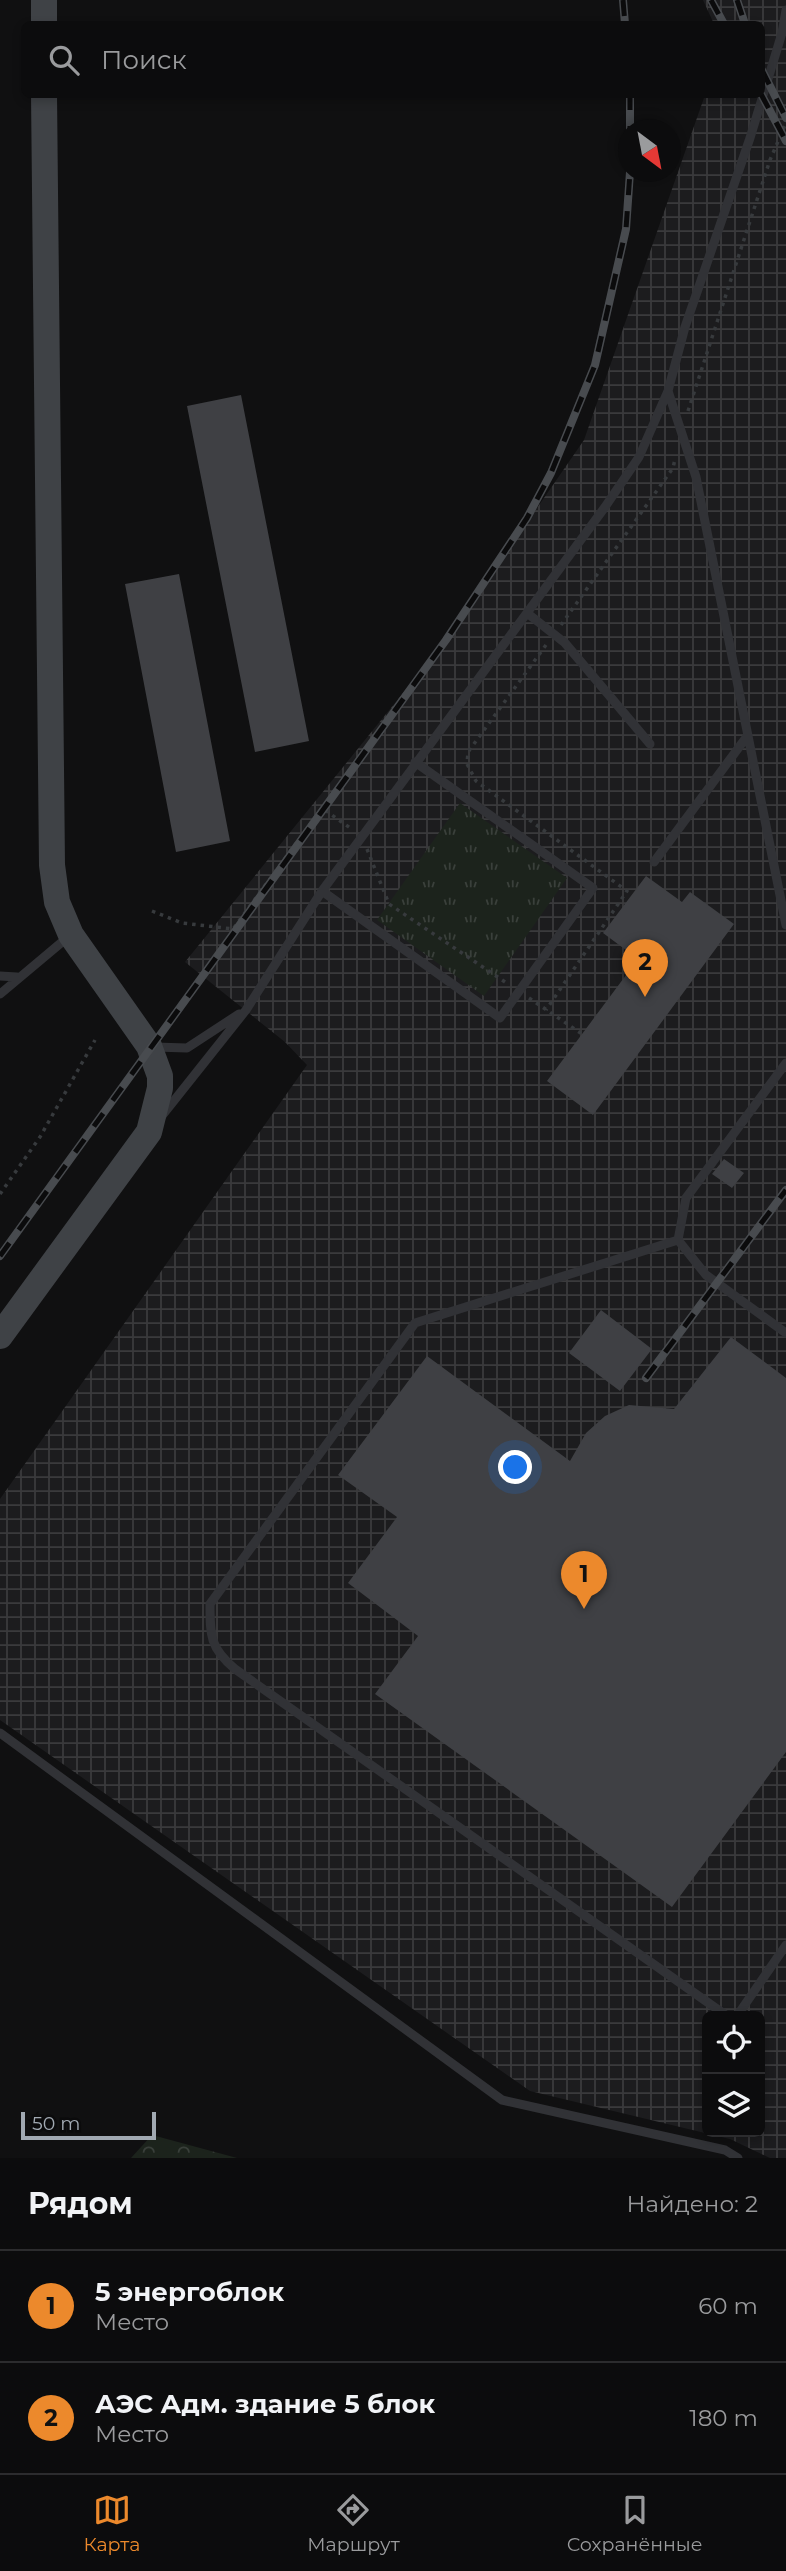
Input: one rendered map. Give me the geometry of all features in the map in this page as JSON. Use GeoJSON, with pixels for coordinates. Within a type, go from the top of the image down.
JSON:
{"type":"FeatureCollection","features":[{"type":"Feature","properties":{"kind":"main road"},"geometry":{"type":"LineString","coordinates":[[44,0],[44,21]]}},
{"type":"Feature","properties":{"kind":"main road"},"geometry":{"type":"LineString","coordinates":[[0,1336],[149,1132],[160,1088],[160,1076],[149,1046],[71,934],[57,902],[52,865],[44,98]]}},
{"type":"Feature","properties":{"kind":"lane"},"geometry":{"type":"LineString","coordinates":[[765,91],[786,10]]}},
{"type":"Feature","properties":{"kind":"lane"},"geometry":{"type":"LineString","coordinates":[[149,1132],[246,1010],[322,891],[639,457],[668,391],[685,327],[763,98]]}},
{"type":"Feature","properties":{"kind":"lane"},"geometry":{"type":"LineString","coordinates":[[668,391],[696,477],[786,925]]}},
{"type":"Feature","properties":{"kind":"lane"},"geometry":{"type":"LineString","coordinates":[[527,613],[565,643],[650,744]]}},
{"type":"Feature","properties":{"kind":"lane"},"geometry":{"type":"LineString","coordinates":[[654,862],[748,735]]}},
{"type":"Feature","properties":{"kind":"lane"},"geometry":{"type":"LineString","coordinates":[[322,891],[500,1018],[519,992],[593,888],[415,762]]}},
{"type":"Feature","properties":{"kind":"lane"},"geometry":{"type":"LineString","coordinates":[[0,994],[71,934]]}},
{"type":"Feature","properties":{"kind":"lane"},"geometry":{"type":"LineString","coordinates":[[0,975],[17,977]]}},
{"type":"Feature","properties":{"kind":"lane"},"geometry":{"type":"LineString","coordinates":[[149,1046],[187,1048],[246,1010]]}},
{"type":"Feature","properties":{"kind":"lane"},"geometry":{"type":"LineString","coordinates":[[786,1063],[686,1198],[678,1240],[706,1275],[786,1333]]}},
{"type":"Feature","properties":{"kind":"lane"},"geometry":{"type":"LineString","coordinates":[[678,1240],[415,1323],[210,1604],[210,1628],[216,1653],[235,1669],[720,2011]]}},
{"type":"Feature","properties":{"kind":"lane"},"geometry":{"type":"LineString","coordinates":[[0,1733],[502,2100],[725,2150],[738,2158]]}},
{"type":"Feature","properties":{"kind":"lane"},"geometry":{"type":"LineString","coordinates":[[740,2011],[786,1945]]}},
{"type":"Feature","properties":{"kind":"path"},"geometry":{"type":"LineString","coordinates":[[546,1010],[627,891],[476,781],[467,764],[468,752],[673,468],[681,433],[770,160],[786,123]]}},
{"type":"Feature","properties":{"kind":"path"},"geometry":{"type":"LineString","coordinates":[[152,911],[182,923],[233,929],[322,808]]}},
{"type":"Feature","properties":{"kind":"path"},"geometry":{"type":"LineString","coordinates":[[389,904],[582,1034]]}},
{"type":"Feature","properties":{"kind":"path"},"geometry":{"type":"LineString","coordinates":[[0,1194],[40,1137],[95,1040]]}},
{"type":"Feature","properties":{"kind":"shaded area"},"geometry":{"type":"Polygon","coordinates":[[[703,0],[786,0],[786,2158],[770,2158],[722,2137],[765,2137],[765,2011],[702,2011],[702,2132],[530,2091],[0,1720],[0,1499],[307,1065],[285,1042],[185,962],[446,640],[584,440],[674,182],[681,182],[681,163],[704,98],[765,98],[765,21],[713,21],[703,0]]]}},
{"type":"Feature","properties":{"kind":"green space"},"geometry":{"type":"Polygon","coordinates":[[[460,803],[567,878],[484,996],[377,920],[460,803]]]}},
{"type":"Feature","properties":{"kind":"green space"},"geometry":{"type":"Polygon","coordinates":[[[152,2135],[237,2158],[131,2158],[152,2135]]]}},
{"type":"Feature","properties":{"kind":"building"},"geometry":{"type":"Polygon","coordinates":[[[241,395],[309,741],[255,752],[187,406],[241,395]]]}},
{"type":"Feature","properties":{"kind":"building"},"geometry":{"type":"Polygon","coordinates":[[[179,574],[230,841],[176,852],[125,584],[179,574]]]}},
{"type":"Feature","properties":{"kind":"building"},"geometry":{"type":"Polygon","coordinates":[[[646,876],[682,902],[690,892],[734,924],[593,1115],[547,1081],[638,959],[603,933],[646,876]]]}},
{"type":"Feature","properties":{"kind":"building"},"geometry":{"type":"Polygon","coordinates":[[[724,1159],[744,1173],[732,1188],[712,1174],[724,1159]]]}},
{"type":"Feature","properties":{"kind":"building"},"geometry":{"type":"Polygon","coordinates":[[[601,1310],[652,1349],[620,1391],[569,1353],[601,1310]]]}},
{"type":"Feature","properties":{"kind":"building"},"geometry":{"type":"Polygon","coordinates":[[[731,1337],[786,1378],[786,1752],[672,1907],[375,1694],[418,1636],[348,1583],[397,1517],[338,1475],[427,1356],[570,1461],[586,1433],[605,1416],[629,1405],[674,1409],[731,1337]]]}},
{"type":"Feature","properties":{"kind":"railway"},"geometry":{"type":"LineString","coordinates":[[623,0],[625,21]]}},
{"type":"Feature","properties":{"kind":"railway"},"geometry":{"type":"LineString","coordinates":[[711,0],[722,21]]}},
{"type":"Feature","properties":{"kind":"railway"},"geometry":{"type":"LineString","coordinates":[[737,0],[744,21]]}},
{"type":"Feature","properties":{"kind":"railway"},"geometry":{"type":"LineString","coordinates":[[765,76],[786,118]]}},
{"type":"Feature","properties":{"kind":"railway"},"geometry":{"type":"LineString","coordinates":[[630,98],[630,119]]}},
{"type":"Feature","properties":{"kind":"railway"},"geometry":{"type":"LineString","coordinates":[[763,98],[786,141]]}},
{"type":"Feature","properties":{"kind":"railway"},"geometry":{"type":"LineString","coordinates":[[0,1256],[446,640],[527,518],[551,473],[595,365],[626,229],[629,182]]}},
{"type":"Feature","properties":{"kind":"railway"},"geometry":{"type":"LineString","coordinates":[[646,1378],[786,1190]]}},
{"type":"Feature","properties":{"kind":"place","name":"АЭС Адм. здание 5 блок"},"geometry":{"type":"Point","coordinates":[645,997]}},
{"type":"Feature","properties":{"kind":"place","name":"5 энергоблок"},"geometry":{"type":"Point","coordinates":[584,1609]}}]}
